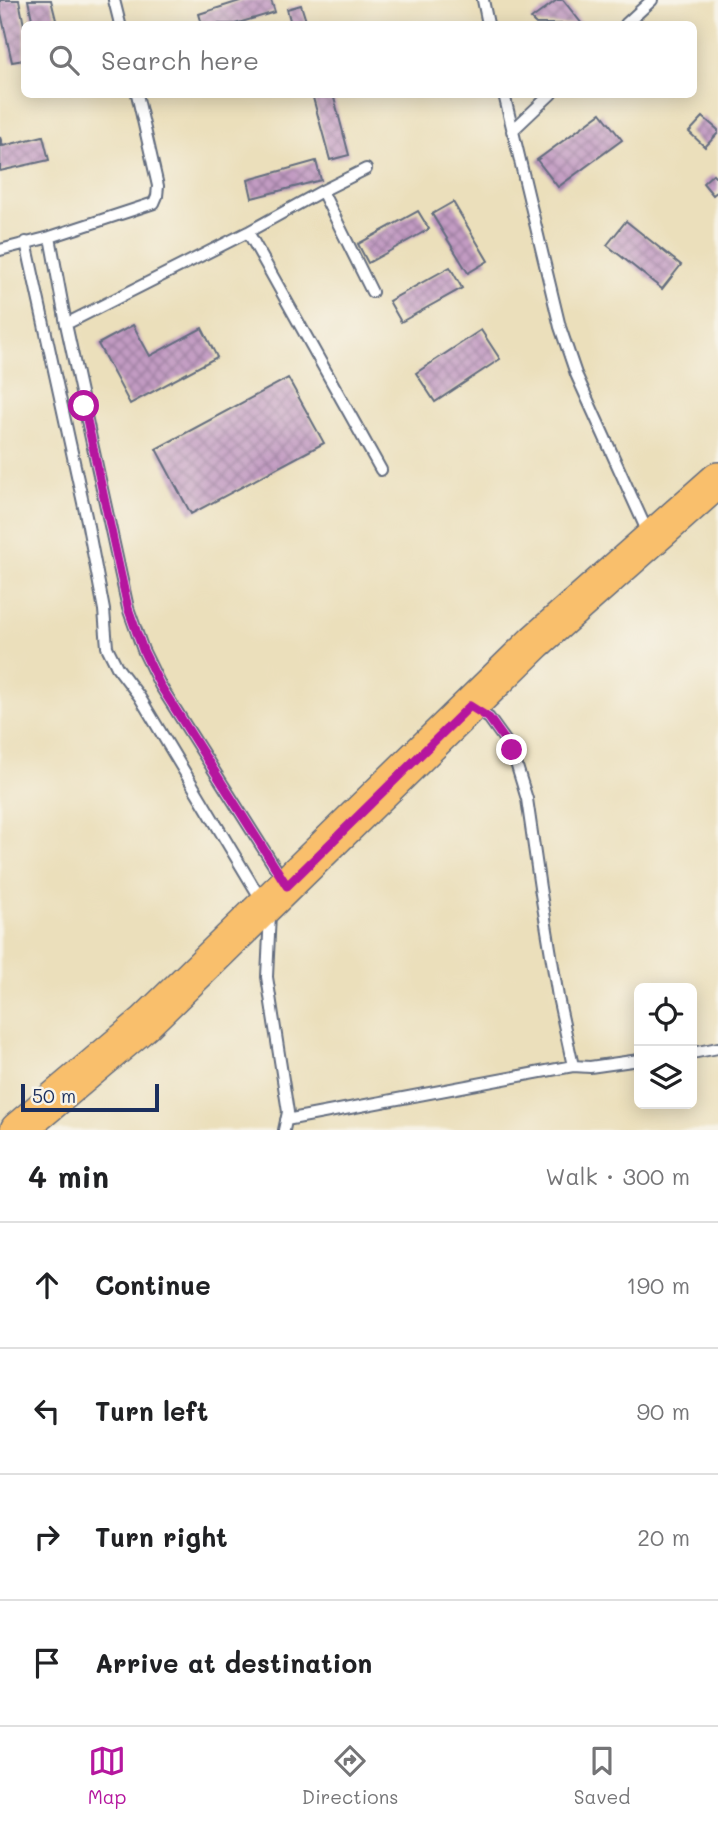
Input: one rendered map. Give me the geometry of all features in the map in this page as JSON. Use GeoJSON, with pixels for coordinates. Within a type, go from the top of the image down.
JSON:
{"type":"FeatureCollection","features":[{"type":"Feature","properties":{"kind":"main road"},"geometry":{"type":"LineString","coordinates":[[18,1130],[145,1023],[535,642],[718,480]]}},
{"type":"Feature","properties":{"kind":"lane"},"geometry":{"type":"LineString","coordinates":[[114,0],[119,21]]}},
{"type":"Feature","properties":{"kind":"lane"},"geometry":{"type":"LineString","coordinates":[[482,0],[487,21]]}},
{"type":"Feature","properties":{"kind":"lane"},"geometry":{"type":"LineString","coordinates":[[629,21],[652,0]]}},
{"type":"Feature","properties":{"kind":"lane"},"geometry":{"type":"LineString","coordinates":[[0,250],[50,237],[154,203],[158,186],[138,98]]}},
{"type":"Feature","properties":{"kind":"lane"},"geometry":{"type":"LineString","coordinates":[[505,98],[560,327],[572,363],[651,538]]}},
{"type":"Feature","properties":{"kind":"lane"},"geometry":{"type":"LineString","coordinates":[[512,131],[547,98]]}},
{"type":"Feature","properties":{"kind":"lane"},"geometry":{"type":"LineString","coordinates":[[66,324],[366,169]]}},
{"type":"Feature","properties":{"kind":"lane"},"geometry":{"type":"LineString","coordinates":[[322,191],[372,292]]}},
{"type":"Feature","properties":{"kind":"lane"},"geometry":{"type":"LineString","coordinates":[[248,232],[381,470]]}},
{"type":"Feature","properties":{"kind":"lane"},"geometry":{"type":"LineString","coordinates":[[50,237],[66,324],[128,608],[143,650],[160,685],[274,897],[267,977],[288,1112],[285,1125],[573,1066],[590,1067],[634,1061]]}},
{"type":"Feature","properties":{"kind":"lane"},"geometry":{"type":"LineString","coordinates":[[26,242],[87,521],[104,610],[107,647],[117,667],[274,897]]}},
{"type":"Feature","properties":{"kind":"lane"},"geometry":{"type":"LineString","coordinates":[[470,706],[489,718],[512,750],[527,799],[556,983],[573,1066]]}},
{"type":"Feature","properties":{"kind":"lane"},"geometry":{"type":"LineString","coordinates":[[697,1052],[718,1048]]}},
{"type":"Feature","properties":{"kind":"building"},"geometry":{"type":"Polygon","coordinates":[[[0,0],[19,0],[23,21],[21,21],[21,60],[12,62],[0,0]]]}},
{"type":"Feature","properties":{"kind":"building"},"geometry":{"type":"Polygon","coordinates":[[[28,0],[51,0],[56,21],[32,21],[28,0]]]}},
{"type":"Feature","properties":{"kind":"building"},"geometry":{"type":"Polygon","coordinates":[[[243,0],[271,0],[275,12],[245,21],[201,21],[199,14],[243,0]]]}},
{"type":"Feature","properties":{"kind":"building"},"geometry":{"type":"Polygon","coordinates":[[[557,0],[563,0],[580,21],[533,21],[531,19],[557,0]]]}},
{"type":"Feature","properties":{"kind":"building"},"geometry":{"type":"Polygon","coordinates":[[[301,5],[306,21],[290,21],[287,9],[301,5]]]}},
{"type":"Feature","properties":{"kind":"building"},"geometry":{"type":"Polygon","coordinates":[[[313,98],[334,98],[349,155],[330,160],[313,98]]]}},
{"type":"Feature","properties":{"kind":"building"},"geometry":{"type":"Polygon","coordinates":[[[601,113],[622,140],[558,187],[537,160],[601,113]]]}},
{"type":"Feature","properties":{"kind":"building"},"geometry":{"type":"Polygon","coordinates":[[[703,117],[718,130],[705,147],[689,132],[703,117]]]}},
{"type":"Feature","properties":{"kind":"building"},"geometry":{"type":"Polygon","coordinates":[[[43,136],[49,160],[0,171],[0,137],[3,146],[43,136]]]}},
{"type":"Feature","properties":{"kind":"building"},"geometry":{"type":"Polygon","coordinates":[[[316,161],[321,180],[252,198],[248,180],[316,161]]]}},
{"type":"Feature","properties":{"kind":"building"},"geometry":{"type":"Polygon","coordinates":[[[713,174],[718,179],[718,191],[713,195],[703,183],[713,174]]]}},
{"type":"Feature","properties":{"kind":"building"},"geometry":{"type":"Polygon","coordinates":[[[453,202],[488,261],[468,273],[432,214],[453,202]]]}},
{"type":"Feature","properties":{"kind":"building"},"geometry":{"type":"Polygon","coordinates":[[[418,211],[429,229],[368,263],[358,244],[418,211]]]}},
{"type":"Feature","properties":{"kind":"building"},"geometry":{"type":"Polygon","coordinates":[[[626,221],[681,265],[662,289],[607,245],[626,221]]]}},
{"type":"Feature","properties":{"kind":"building"},"geometry":{"type":"Polygon","coordinates":[[[450,267],[462,288],[401,322],[389,301],[450,267]]]}},
{"type":"Feature","properties":{"kind":"building"},"geometry":{"type":"Polygon","coordinates":[[[133,325],[150,356],[202,328],[217,357],[130,404],[98,344],[133,325]]]}},
{"type":"Feature","properties":{"kind":"building"},"geometry":{"type":"Polygon","coordinates":[[[481,330],[500,359],[435,402],[416,373],[481,330]]]}},
{"type":"Feature","properties":{"kind":"building"},"geometry":{"type":"Polygon","coordinates":[[[288,378],[324,443],[191,514],[156,449],[288,378]]]}},
{"type":"Feature","properties":{"kind":"route"},"geometry":{"type":"LineString","coordinates":[[84,406],[128,608],[143,650],[160,685],[287,886],[470,706],[489,718],[512,750]]}}]}
